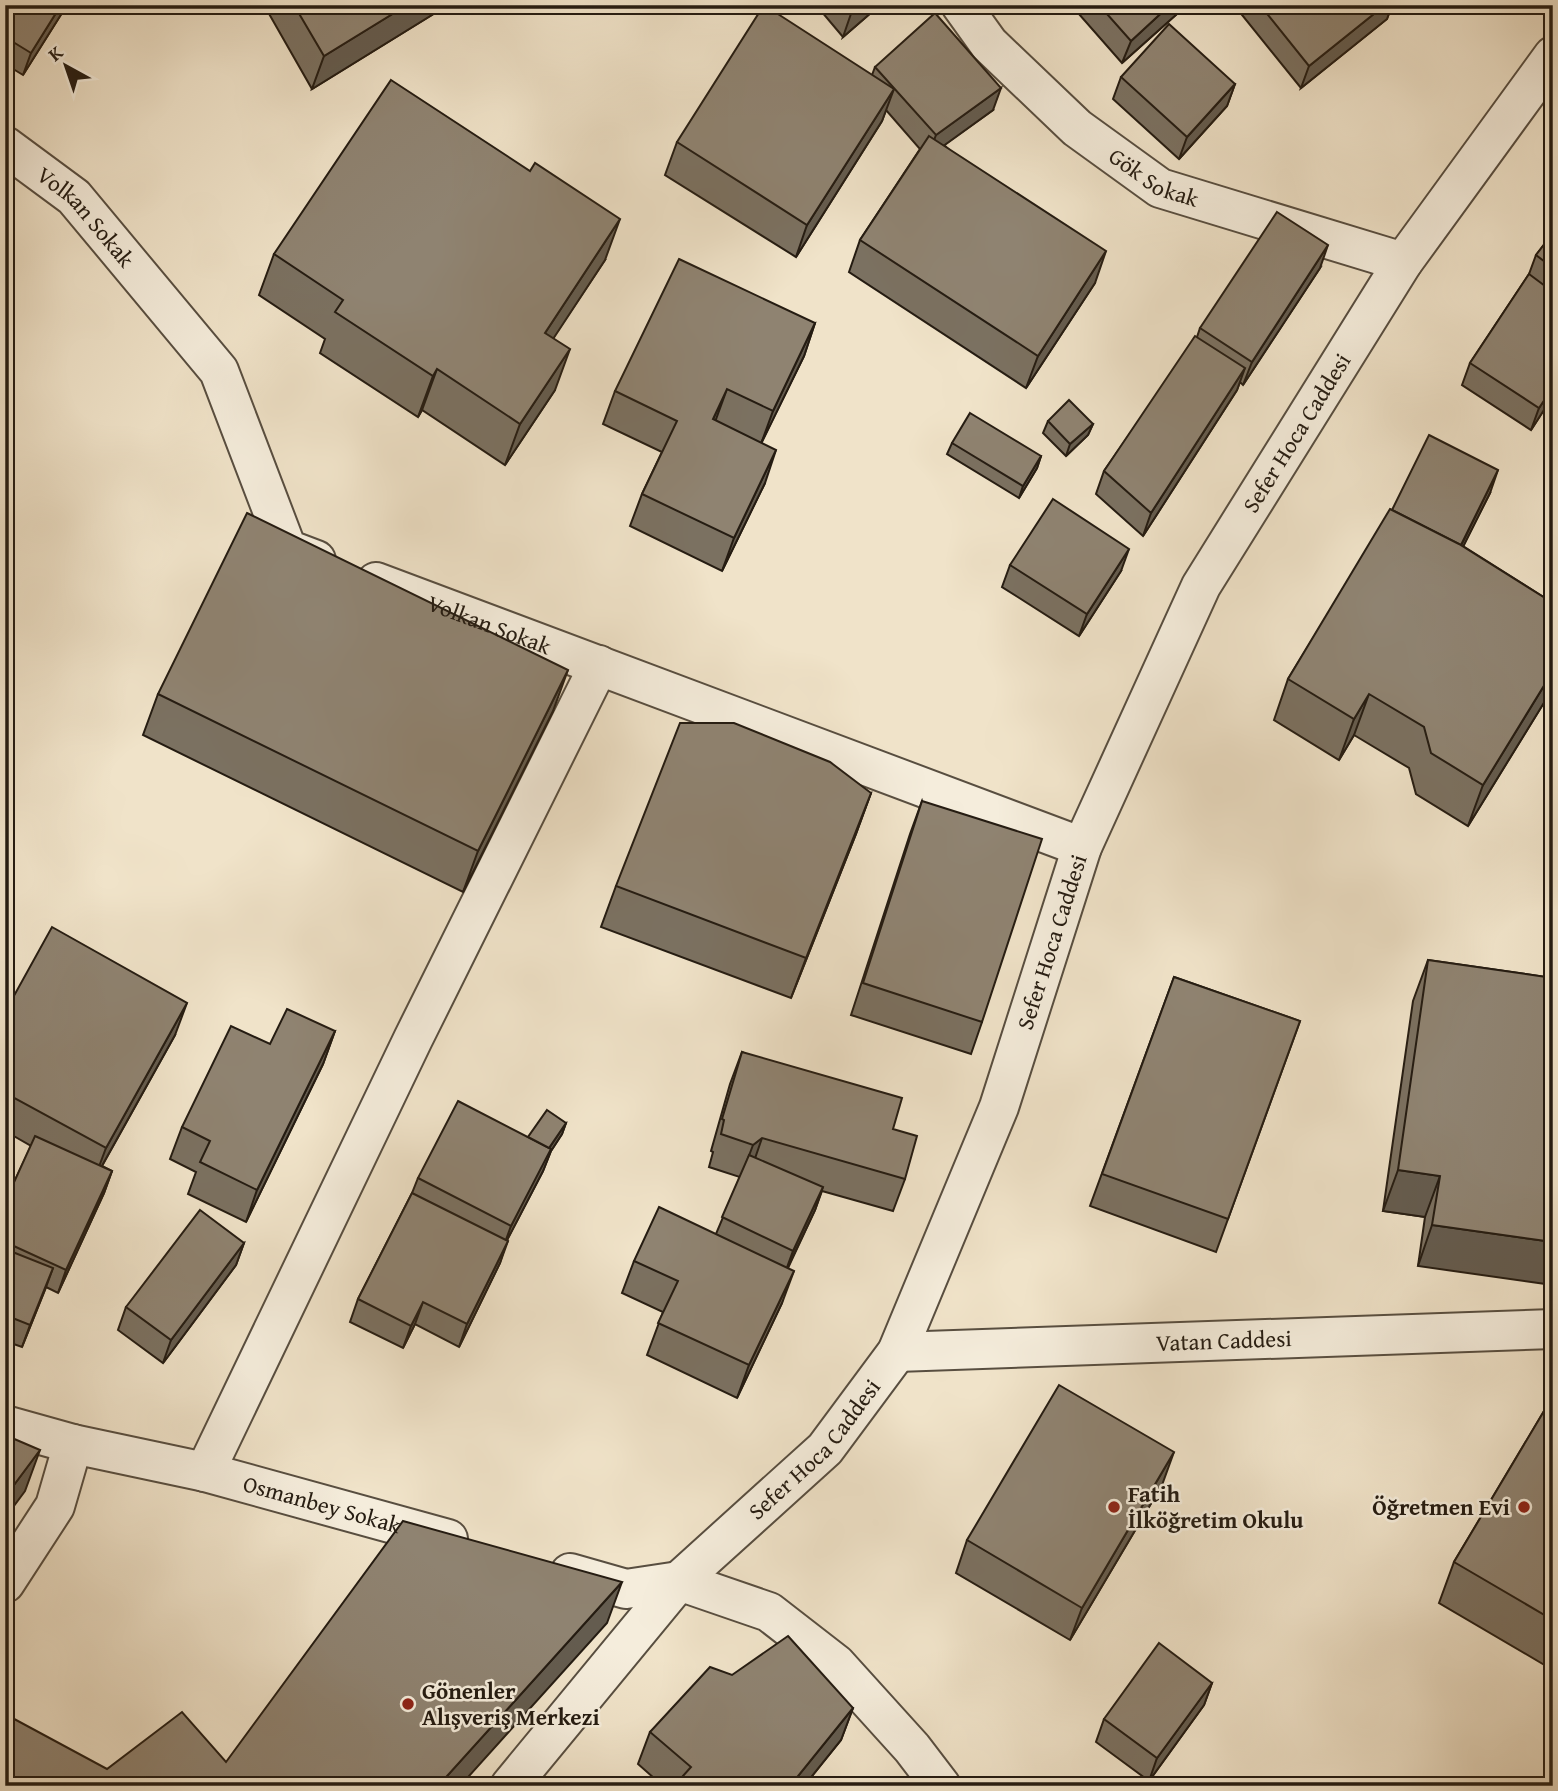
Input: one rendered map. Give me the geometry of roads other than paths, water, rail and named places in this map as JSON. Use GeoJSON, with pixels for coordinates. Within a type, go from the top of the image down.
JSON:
{"type":"FeatureCollection","features":[{"type":"Feature","properties":{"kind":"street","name":"Gök Sokak"},"geometry":{"type":"LineString","coordinates":[[961,5],[989,44],[1077,128],[1160,188],[1403,262]]}},
{"type":"Feature","properties":{"kind":"street","name":"Sefer Hoca Caddesi"},"geometry":{"type":"LineString","coordinates":[[510,1786],[679,1581],[825,1449],[897,1352],[999,1107],[1082,847],[1201,586],[1403,262],[1553,56]]}},
{"type":"Feature","properties":{"kind":"street","name":"Volkan Sokak"},"geometry":{"type":"LineString","coordinates":[[5,146],[74,197],[219,371],[287,549],[1082,847]]}},
{"type":"Feature","properties":{"kind":"street"},"geometry":{"type":"LineString","coordinates":[[205,1472],[413,1040],[598,665]]}},
{"type":"Feature","properties":{"kind":"street","name":"Vatan Caddesi"},"geometry":{"type":"LineString","coordinates":[[897,1352],[1553,1329]]}},
{"type":"Feature","properties":{"kind":"street","name":"Osmanbey Sokak"},"geometry":{"type":"LineString","coordinates":[[5,1425],[73,1444],[205,1472],[481,1549]]}},
{"type":"Feature","properties":{"kind":"street"},"geometry":{"type":"LineString","coordinates":[[5,1583],[55,1506],[73,1444]]}},
{"type":"Feature","properties":{"kind":"street"},"geometry":{"type":"LineString","coordinates":[[534,1563],[626,1589],[679,1581],[769,1612],[836,1664],[912,1748],[941,1786]]}},
{"type":"Feature","properties":{"kind":"place","name":"Fatih İlköğretim Okulu"},"geometry":{"type":"Point","coordinates":[1114,1507]}},
{"type":"Feature","properties":{"kind":"place","name":"Öğretmen Evi"},"geometry":{"type":"Point","coordinates":[1524,1507]}},
{"type":"Feature","properties":{"kind":"place","name":"Gönenler Alışveriş Merkezi"},"geometry":{"type":"Point","coordinates":[408,1704]}}]}
